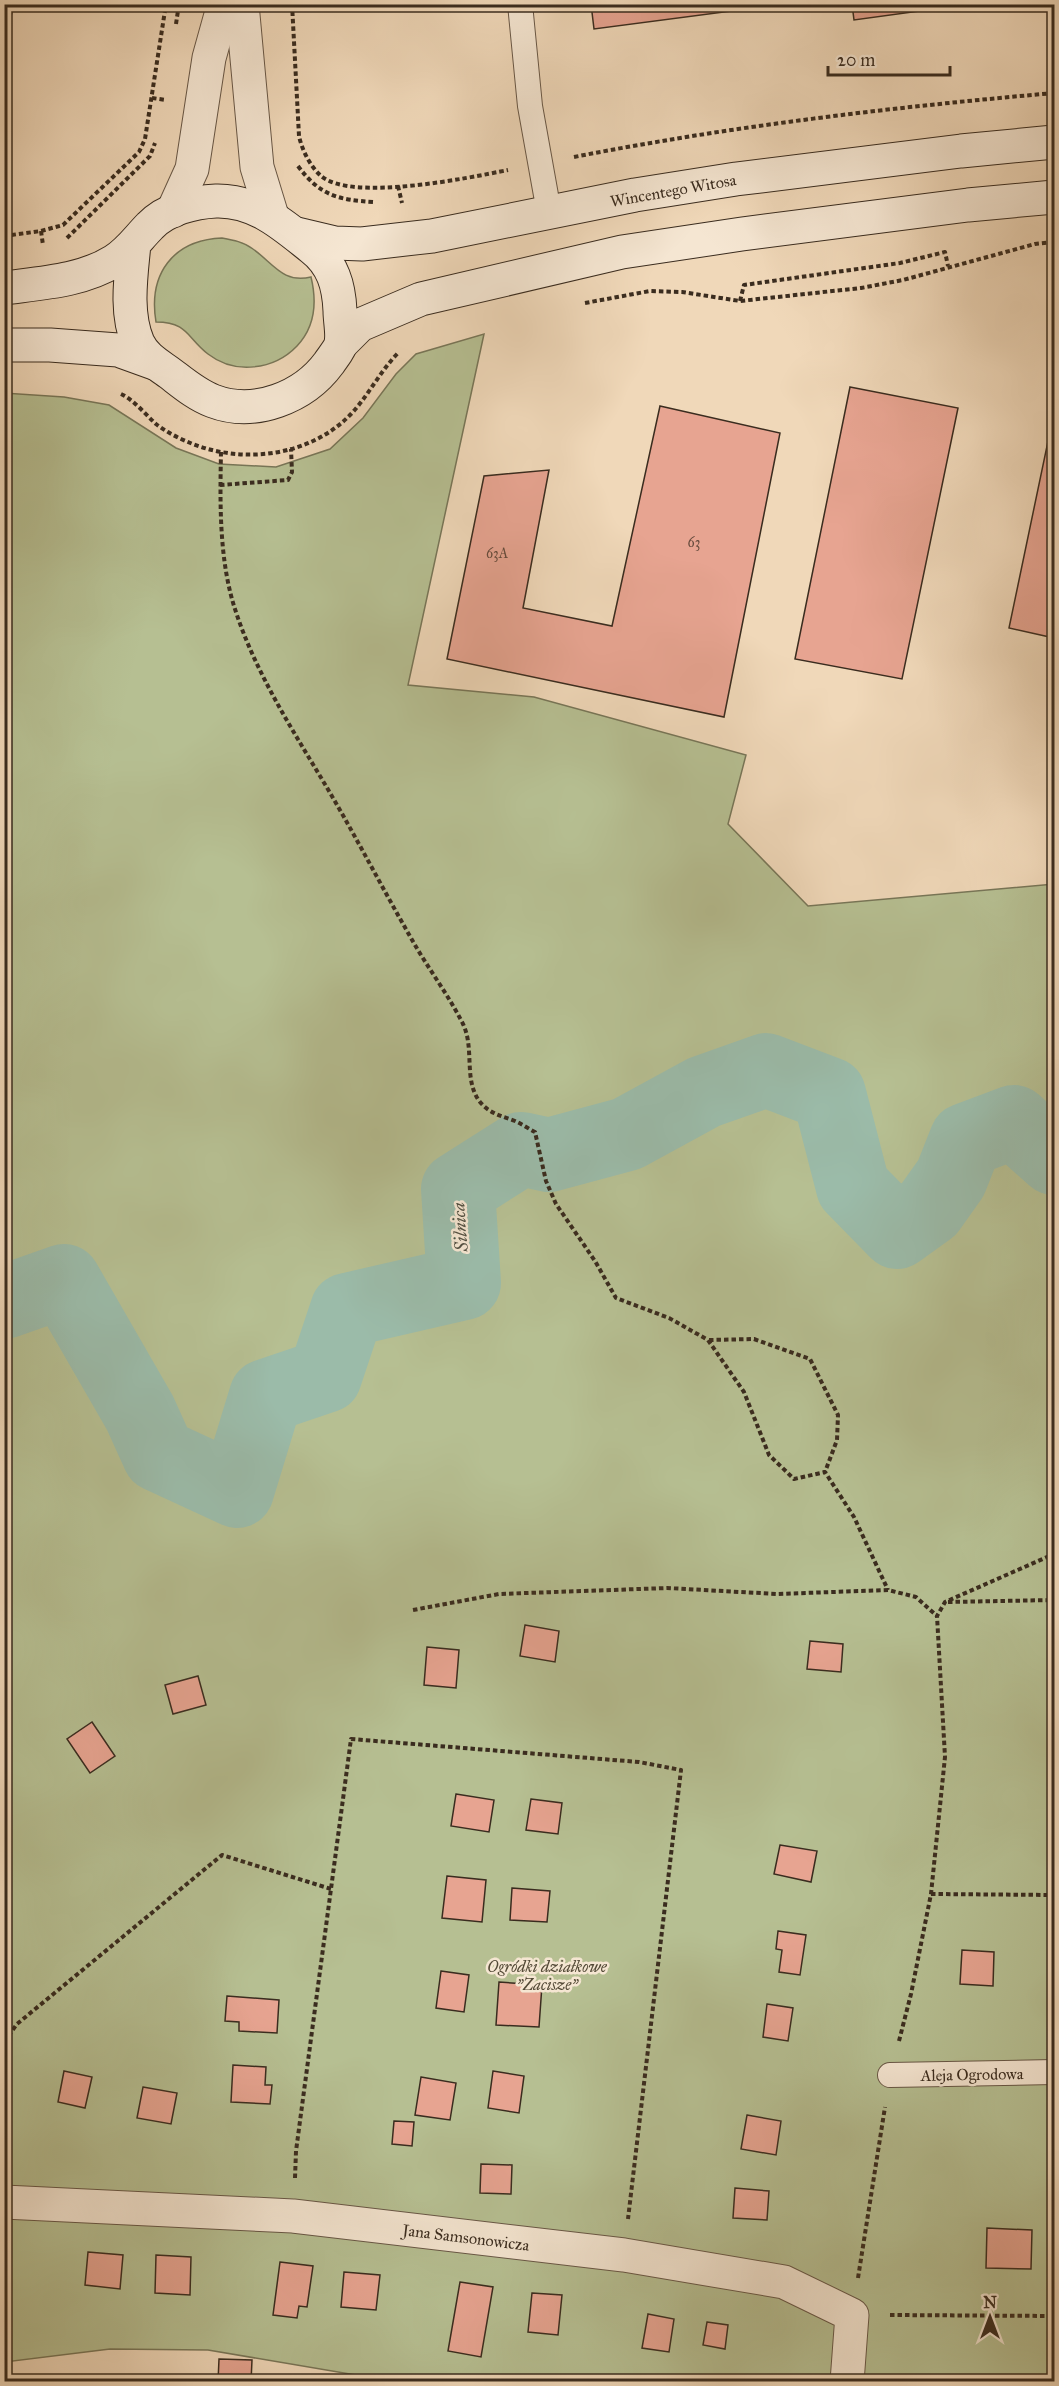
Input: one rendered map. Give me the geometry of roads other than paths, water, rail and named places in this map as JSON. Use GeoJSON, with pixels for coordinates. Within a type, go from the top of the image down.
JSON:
{"type":"FeatureCollection","features":[{"type":"Feature","properties":{"kind":"main road"},"geometry":{"type":"LineString","coordinates":[[173,210],[192,169],[209,58],[224,4]]}},
{"type":"Feature","properties":{"kind":"main road"},"geometry":{"type":"LineString","coordinates":[[242,4],[257,167],[283,225]]}},
{"type":"Feature","properties":{"kind":"main road","name":"Wincentego Witosa"},"geometry":{"type":"LineString","coordinates":[[283,225],[335,243],[362,244],[432,236],[549,212],[736,179],[961,151],[1054,142]]}},
{"type":"Feature","properties":{"kind":"main road"},"geometry":{"type":"LineString","coordinates":[[134,244],[130,284],[133,328],[139,345],[154,363],[189,388],[213,401],[242,407],[275,402],[297,393],[318,378],[341,344],[360,325],[422,298],[622,252],[968,205],[1054,197]]}},
{"type":"Feature","properties":{"kind":"main road"},"geometry":{"type":"LineString","coordinates":[[4,288],[70,278],[91,272],[115,261],[151,225],[173,210],[217,201],[243,204],[283,225],[322,255],[333,272],[340,302],[341,344]]}},
{"type":"Feature","properties":{"kind":"main road"},"geometry":{"type":"LineString","coordinates":[[4,345],[50,345],[118,350],[154,363]]}},
{"type":"Feature","properties":{"kind":"main road","name":"Jana Samsonowicza"},"geometry":{"type":"LineString","coordinates":[[4,2202],[293,2216],[624,2255],[784,2282],[852,2315],[847,2382]]}},
{"type":"Feature","properties":{"kind":"lane"},"geometry":{"type":"LineString","coordinates":[[520,4],[530,106],[549,212]]}},
{"type":"Feature","properties":{"kind":"lane","name":"Aleja Ogrodowa"},"geometry":{"type":"LineString","coordinates":[[890,2075],[1054,2073]]}},
{"type":"Feature","properties":{"kind":"waterway","name":"Silnica"},"geometry":{"type":"LineString","coordinates":[[4,1302],[64,1281],[140,1413],[159,1455],[237,1491],[266,1396],[325,1376],[347,1310],[464,1283],[458,1189],[521,1149],[549,1155],[627,1134],[704,1092],[766,1070],[829,1094],[853,1187],[897,1232],[929,1209],[951,1178],[966,1140],[1014,1122],[1054,1158]]}},
{"type":"Feature","properties":{"kind":"park label","name":"Ogródki działkowe \"Zacisze\""},"geometry":{"type":"Point","coordinates":[547,1975]}}]}
